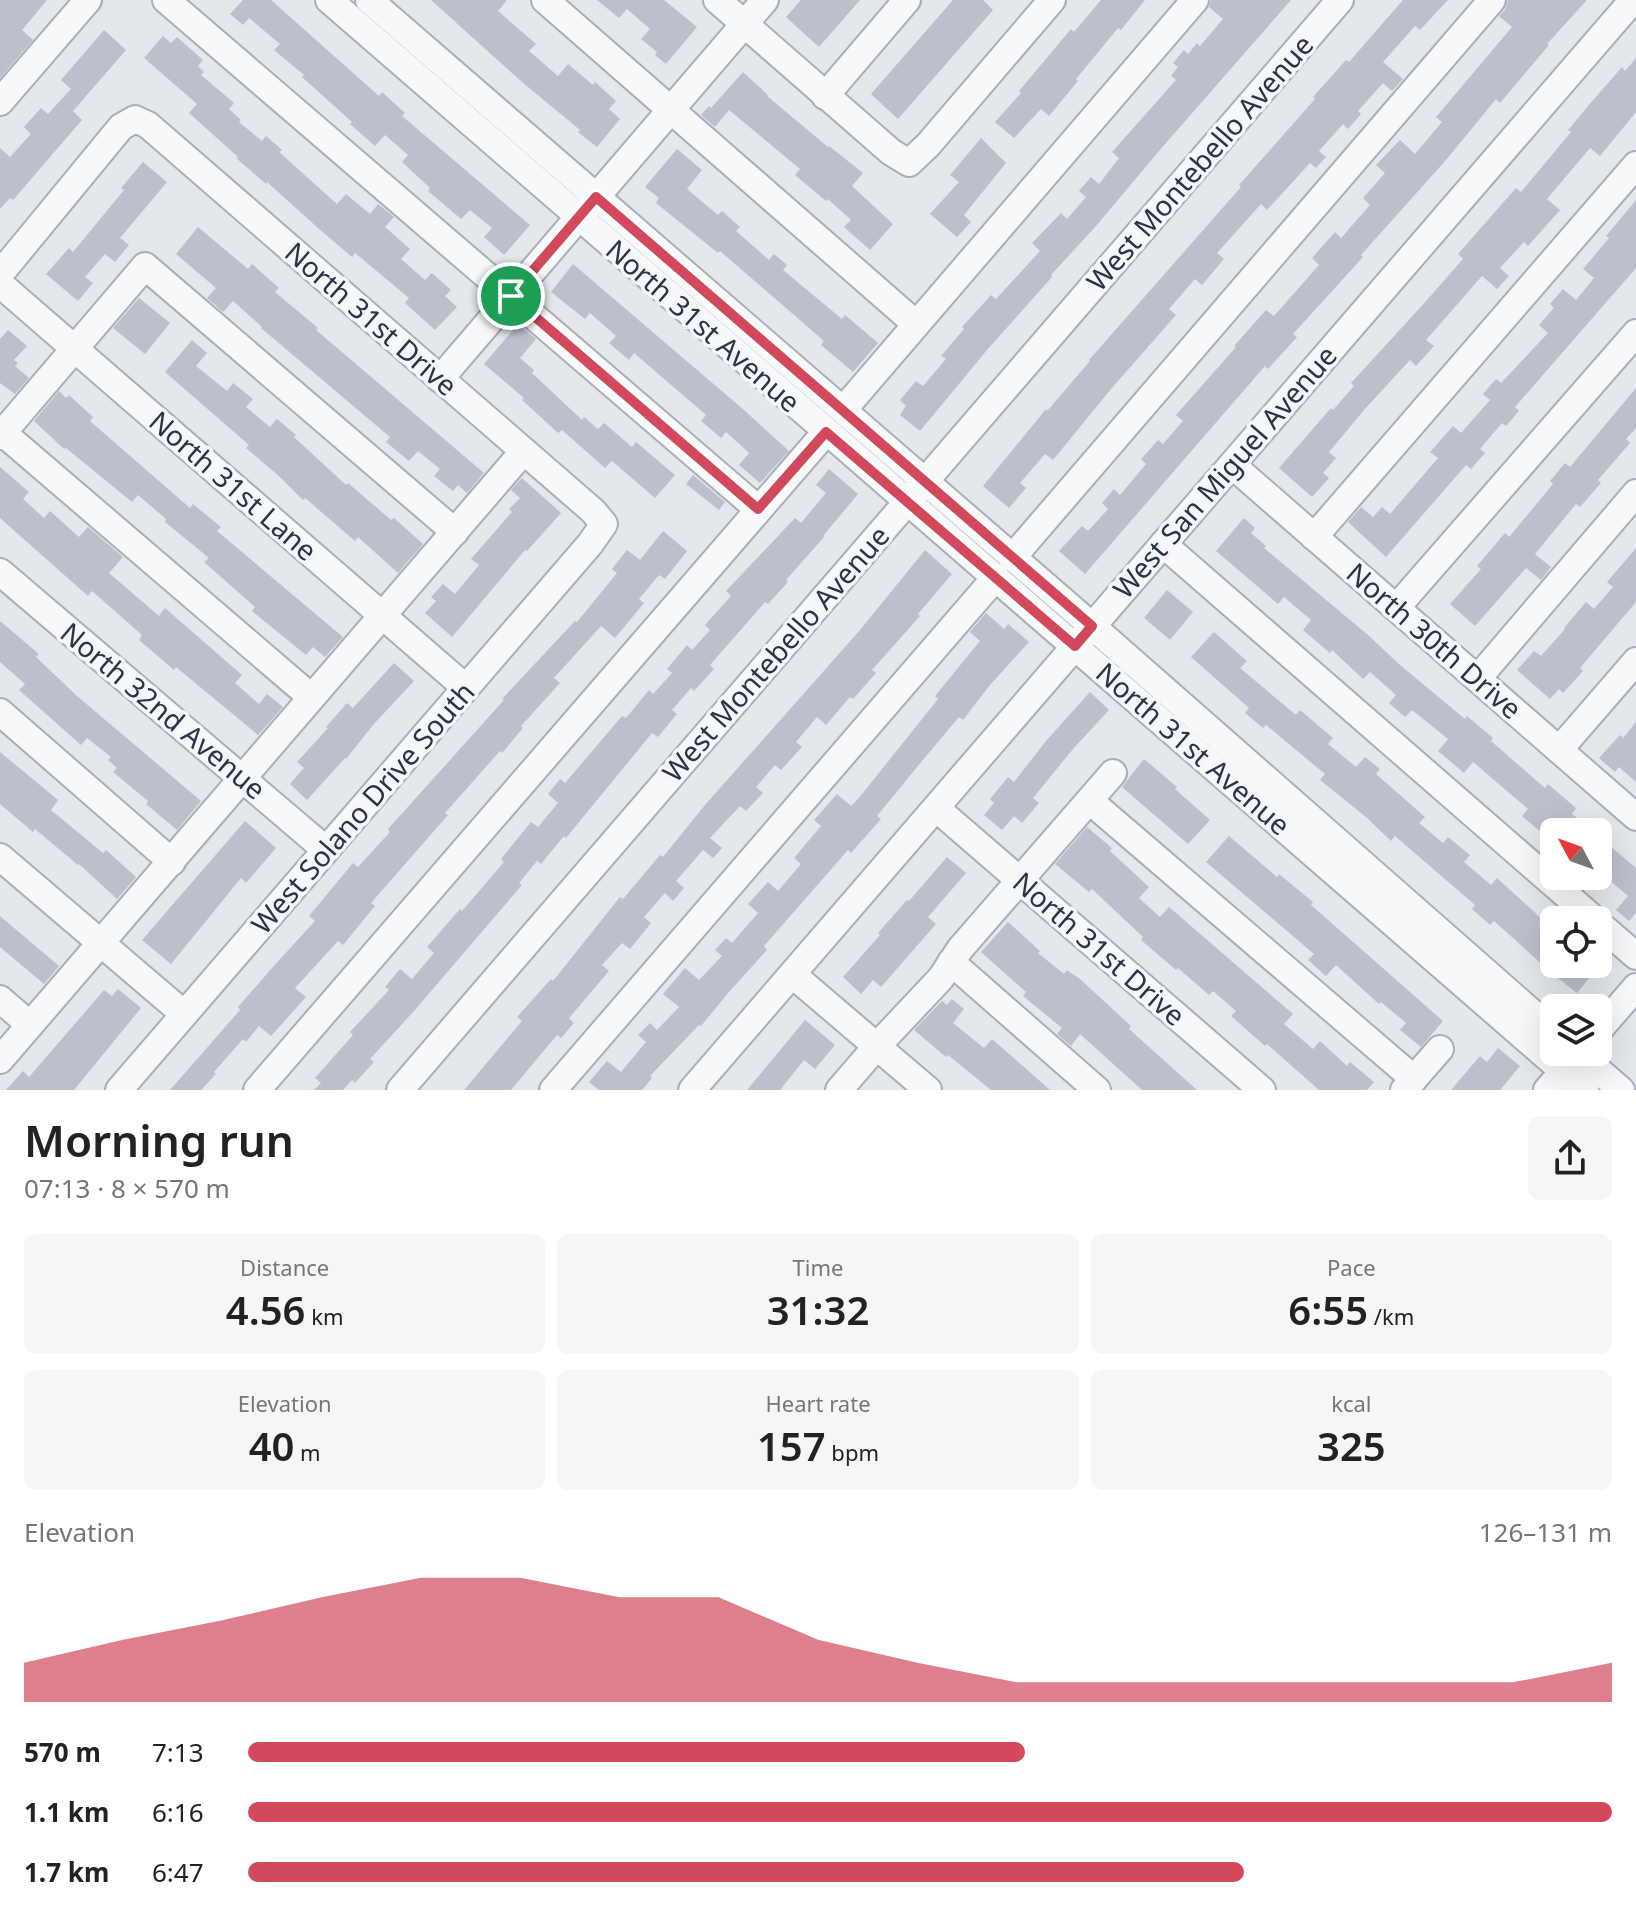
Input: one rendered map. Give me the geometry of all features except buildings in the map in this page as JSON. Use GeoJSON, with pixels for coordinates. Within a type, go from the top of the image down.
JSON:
{"type":"FeatureCollection","features":[{"type":"Feature","properties":{"kind":"street"},"geometry":{"type":"LineString","coordinates":[[0,102],[88,0]]}},
{"type":"Feature","properties":{"kind":"street"},"geometry":{"type":"LineString","coordinates":[[166,0],[758,509]]}},
{"type":"Feature","properties":{"kind":"street","name":"North 31st Avenue"},"geometry":{"type":"LineString","coordinates":[[369,0],[843,410],[916,492]]}},
{"type":"Feature","properties":{"kind":"street"},"geometry":{"type":"LineString","coordinates":[[545,0],[916,324]]}},
{"type":"Feature","properties":{"kind":"street"},"geometry":{"type":"LineString","coordinates":[[717,0],[825,96],[891,152],[909,163],[928,145],[1052,0]]}},
{"type":"Feature","properties":{"kind":"street"},"geometry":{"type":"LineString","coordinates":[[440,379],[765,0]]}},
{"type":"Feature","properties":{"kind":"street"},"geometry":{"type":"LineString","coordinates":[[825,96],[907,0]]}},
{"type":"Feature","properties":{"kind":"street"},"geometry":{"type":"LineString","coordinates":[[843,410],[1195,0]]}},
{"type":"Feature","properties":{"kind":"street","name":"West Montebello Avenue"},"geometry":{"type":"LineString","coordinates":[[400,1090],[1340,0]]}},
{"type":"Feature","properties":{"kind":"street"},"geometry":{"type":"LineString","coordinates":[[553,1090],[1492,0]]}},
{"type":"Feature","properties":{"kind":"street","name":"West San Miguel Avenue"},"geometry":{"type":"LineString","coordinates":[[692,1090],[1633,0]]}},
{"type":"Feature","properties":{"kind":"street","name":"North 31st Avenue"},"geometry":{"type":"LineString","coordinates":[[331,1],[826,432],[916,492],[1540,1038]]}},
{"type":"Feature","properties":{"kind":"street","name":"North 31st Drive"},"geometry":{"type":"LineString","coordinates":[[0,274],[121,127],[135,119],[148,125],[593,511],[604,524]]}},
{"type":"Feature","properties":{"kind":"street"},"geometry":{"type":"LineString","coordinates":[[1314,537],[1636,165]]}},
{"type":"Feature","properties":{"kind":"street"},"geometry":{"type":"LineString","coordinates":[[311,697],[2,435],[145,266],[455,532]]}},
{"type":"Feature","properties":{"kind":"street","name":"North 31st Lane"},"geometry":{"type":"LineString","coordinates":[[0,284],[466,688]]}},
{"type":"Feature","properties":{"kind":"street"},"geometry":{"type":"LineString","coordinates":[[1396,608],[1636,333]]}},
{"type":"Feature","properties":{"kind":"street"},"geometry":{"type":"LineString","coordinates":[[257,1090],[826,432]]}},
{"type":"Feature","properties":{"kind":"street"},"geometry":{"type":"LineString","coordinates":[[0,1060],[523,452]]}},
{"type":"Feature","properties":{"kind":"street","name":"North 30th Drive"},"geometry":{"type":"LineString","coordinates":[[1232,465],[1636,817]]}},
{"type":"Feature","properties":{"kind":"street"},"geometry":{"type":"LineString","coordinates":[[1478,678],[1636,493]]}},
{"type":"Feature","properties":{"kind":"street","name":"West Solano Drive South"},"geometry":{"type":"LineString","coordinates":[[119,1090],[604,524]]}},
{"type":"Feature","properties":{"kind":"street"},"geometry":{"type":"LineString","coordinates":[[1163,544],[1578,906]]}},
{"type":"Feature","properties":{"kind":"street","name":"North 32nd Avenue"},"geometry":{"type":"LineString","coordinates":[[0,572],[326,850]]}},
{"type":"Feature","properties":{"kind":"street"},"geometry":{"type":"LineString","coordinates":[[1559,750],[1636,661]]}},
{"type":"Feature","properties":{"kind":"street"},"geometry":{"type":"LineString","coordinates":[[0,712],[172,862]]}},
{"type":"Feature","properties":{"kind":"street"},"geometry":{"type":"LineString","coordinates":[[839,1090],[941,978],[960,949],[1113,773]]}},
{"type":"Feature","properties":{"kind":"street"},"geometry":{"type":"LineString","coordinates":[[1090,801],[1409,1085],[1440,1049]]}},
{"type":"Feature","properties":{"kind":"street","name":"North 31st Drive"},"geometry":{"type":"LineString","coordinates":[[936,808],[1262,1090]]}},
{"type":"Feature","properties":{"kind":"street","name":"North 31st Avenue"},"geometry":{"type":"LineString","coordinates":[[1314,839],[1540,1021]]}},
{"type":"Feature","properties":{"kind":"street"},"geometry":{"type":"LineString","coordinates":[[0,857],[184,1014]]}},
{"type":"Feature","properties":{"kind":"street"},"geometry":{"type":"LineString","coordinates":[[1612,936],[1636,956]]}},
{"type":"Feature","properties":{"kind":"street"},"geometry":{"type":"LineString","coordinates":[[951,962],[1097,1090]]}},
{"type":"Feature","properties":{"kind":"street"},"geometry":{"type":"LineString","coordinates":[[793,975],[928,1090]]}},
{"type":"Feature","properties":{"kind":"street"},"geometry":{"type":"LineString","coordinates":[[1612,1015],[1636,987]]}},
{"type":"Feature","properties":{"kind":"street"},"geometry":{"type":"LineString","coordinates":[[0,999],[30,1025]]}},
{"type":"Feature","properties":{"kind":"street","name":"North 31st Avenue"},"geometry":{"type":"LineString","coordinates":[[1571,1066],[1585,1090]]}},
{"type":"Feature","properties":{"kind":"street","name":"North 31st Avenue"},"geometry":{"type":"LineString","coordinates":[[1574,1066],[1621,1090]]}},
{"type":"Feature","properties":{"kind":"route"},"geometry":{"type":"LineString","coordinates":[[596,197],[1092,626],[1075,646],[826,432],[758,509],[511,296],[596,197]]}}]}
